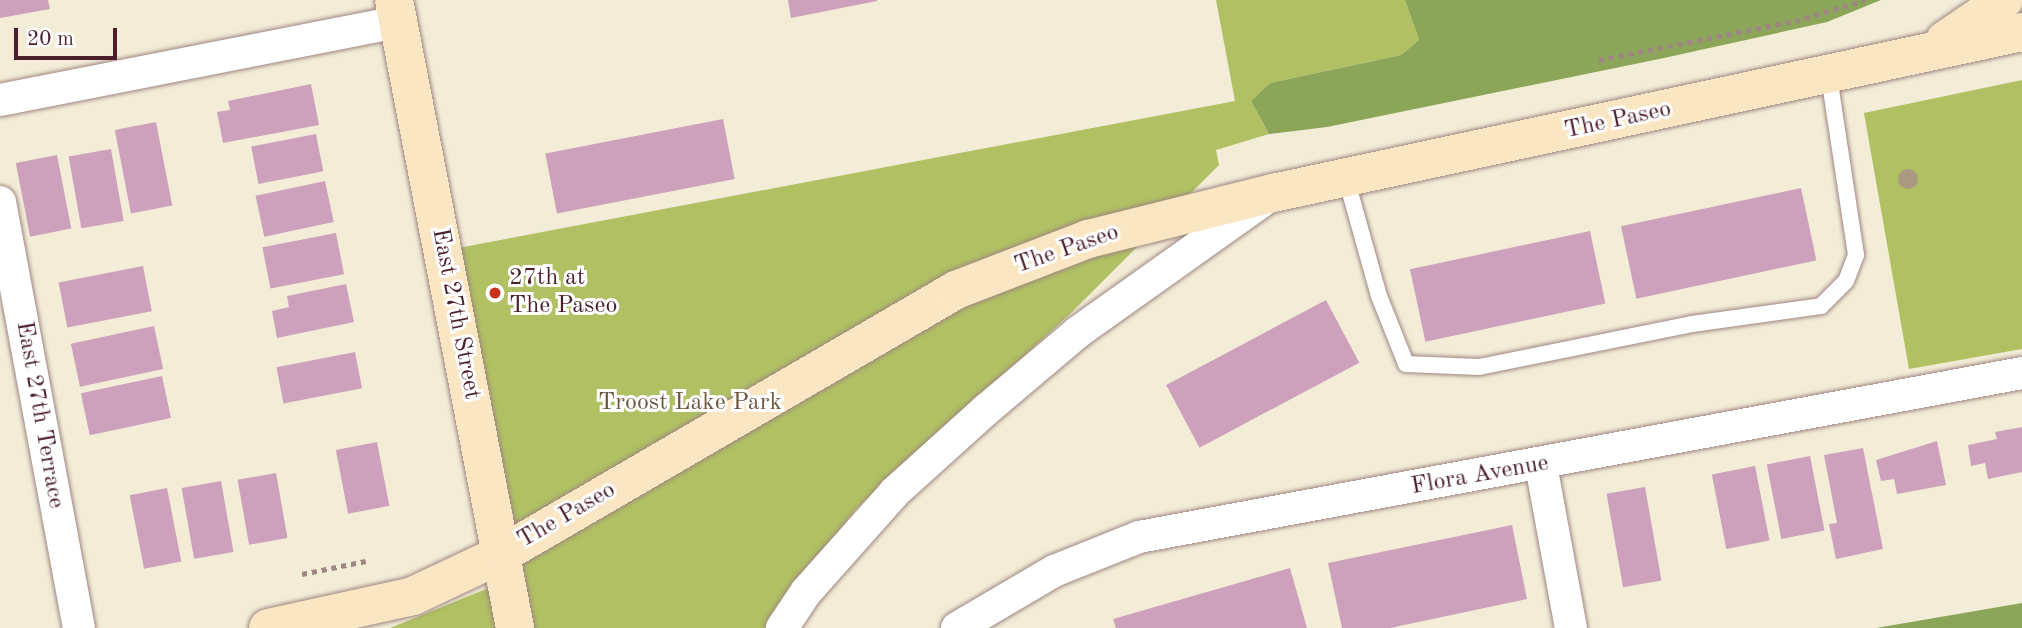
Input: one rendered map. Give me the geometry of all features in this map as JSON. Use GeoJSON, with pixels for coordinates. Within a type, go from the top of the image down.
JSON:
{"type":"FeatureCollection","features":[{"type":"Feature","properties":{"kind":"main road","name":"The Paseo"},"geometry":{"type":"LineString","coordinates":[[1932,49],[2004,0]]}},
{"type":"Feature","properties":{"kind":"main road","name":"East 27th Street"},"geometry":{"type":"LineString","coordinates":[[396,11],[515,628]]}},
{"type":"Feature","properties":{"kind":"main road","name":"The Paseo"},"geometry":{"type":"LineString","coordinates":[[268,628],[413,596],[502,554],[956,290],[1088,239],[1273,193],[1829,76],[1932,49],[2022,32]]}},
{"type":"Feature","properties":{"kind":"street"},"geometry":{"type":"LineString","coordinates":[[0,100],[396,11]]}},
{"type":"Feature","properties":{"kind":"street"},"geometry":{"type":"LineString","coordinates":[[782,628],[806,592],[895,492],[987,409],[1078,332],[1273,193]]}},
{"type":"Feature","properties":{"kind":"street","name":"East 27th Terrace"},"geometry":{"type":"LineString","coordinates":[[0,202],[79,628]]}},
{"type":"Feature","properties":{"kind":"street","name":"Flora Avenue"},"geometry":{"type":"LineString","coordinates":[[957,628],[1054,571],[1139,537],[1541,465],[2022,373]]}},
{"type":"Feature","properties":{"kind":"street"},"geometry":{"type":"LineString","coordinates":[[1541,465],[1571,628]]}},
{"type":"Feature","properties":{"kind":"lane"},"geometry":{"type":"LineString","coordinates":[[1346,178],[1379,296],[1406,364],[1479,367],[1692,324],[1821,306],[1846,281],[1856,255],[1829,76]]}},
{"type":"Feature","properties":{"kind":"path"},"geometry":{"type":"LineString","coordinates":[[1600,60],[1795,21],[1865,0]]}},
{"type":"Feature","properties":{"kind":"path"},"geometry":{"type":"LineString","coordinates":[[302,574],[366,561]]}},
{"type":"Feature","properties":{"kind":"green space","name":"Troost Lake Park"},"geometry":{"type":"Polygon","coordinates":[[[1216,0],[1405,0],[1419,40],[1401,55],[1270,83],[1251,101],[1269,134],[1216,150],[1219,165],[1071,313],[856,509],[764,628],[390,628],[523,574],[458,248],[1235,101],[1216,0]]]}},
{"type":"Feature","properties":{"kind":"green space"},"geometry":{"type":"Polygon","coordinates":[[[1405,0],[1881,0],[1827,22],[1664,58],[1327,127],[1269,134],[1251,101],[1270,83],[1401,55],[1419,40],[1405,0]]]}},
{"type":"Feature","properties":{"kind":"green space"},"geometry":{"type":"Polygon","coordinates":[[[2022,80],[2022,349],[1909,369],[1864,113],[2022,80]]]}},
{"type":"Feature","properties":{"kind":"green space"},"geometry":{"type":"Polygon","coordinates":[[[2022,603],[2022,628],[1876,628],[2022,603]]]}},
{"type":"Feature","properties":{"kind":"building"},"geometry":{"type":"Polygon","coordinates":[[[0,0],[48,0],[50,9],[0,18],[0,0]]]}},
{"type":"Feature","properties":{"kind":"building"},"geometry":{"type":"Polygon","coordinates":[[[788,0],[877,0],[877,1],[791,18],[788,0]]]}},
{"type":"Feature","properties":{"kind":"building"},"geometry":{"type":"Polygon","coordinates":[[[311,84],[319,125],[223,143],[217,112],[230,110],[228,101],[311,84]]]}},
{"type":"Feature","properties":{"kind":"building"},"geometry":{"type":"Polygon","coordinates":[[[723,119],[735,179],[557,213],[545,154],[723,119]]]}},
{"type":"Feature","properties":{"kind":"building"},"geometry":{"type":"Polygon","coordinates":[[[156,122],[172,205],[131,213],[115,130],[156,122]]]}},
{"type":"Feature","properties":{"kind":"building"},"geometry":{"type":"Polygon","coordinates":[[[316,134],[323,171],[258,184],[251,147],[316,134]]]}},
{"type":"Feature","properties":{"kind":"building"},"geometry":{"type":"Polygon","coordinates":[[[111,149],[124,221],[81,228],[69,156],[111,149]]]}},
{"type":"Feature","properties":{"kind":"building"},"geometry":{"type":"Polygon","coordinates":[[[57,155],[71,229],[30,237],[16,163],[57,155]]]}},
{"type":"Feature","properties":{"kind":"building"},"geometry":{"type":"Polygon","coordinates":[[[325,181],[334,222],[264,237],[256,196],[325,181]]]}},
{"type":"Feature","properties":{"kind":"building"},"geometry":{"type":"Polygon","coordinates":[[[1801,188],[1816,260],[1636,299],[1621,226],[1801,188]]]}},
{"type":"Feature","properties":{"kind":"building"},"geometry":{"type":"Polygon","coordinates":[[[1590,231],[1605,303],[1425,342],[1410,269],[1590,231]]]}},
{"type":"Feature","properties":{"kind":"building"},"geometry":{"type":"Polygon","coordinates":[[[336,233],[344,274],[270,289],[262,247],[336,233]]]}},
{"type":"Feature","properties":{"kind":"building"},"geometry":{"type":"Polygon","coordinates":[[[143,266],[152,311],[67,328],[59,282],[143,266]]]}},
{"type":"Feature","properties":{"kind":"building"},"geometry":{"type":"Polygon","coordinates":[[[346,284],[354,322],[277,338],[272,311],[289,307],[287,296],[346,284]]]}},
{"type":"Feature","properties":{"kind":"building"},"geometry":{"type":"Polygon","coordinates":[[[1326,300],[1359,363],[1200,448],[1166,385],[1326,300]]]}},
{"type":"Feature","properties":{"kind":"building"},"geometry":{"type":"Polygon","coordinates":[[[154,326],[163,369],[80,387],[71,344],[154,326]]]}},
{"type":"Feature","properties":{"kind":"building"},"geometry":{"type":"Polygon","coordinates":[[[355,352],[362,388],[284,404],[276,367],[355,352]]]}},
{"type":"Feature","properties":{"kind":"building"},"geometry":{"type":"Polygon","coordinates":[[[162,376],[171,418],[90,435],[81,393],[162,376]]]}},
{"type":"Feature","properties":{"kind":"building"},"geometry":{"type":"Polygon","coordinates":[[[2022,427],[2022,472],[1988,479],[1985,463],[1971,466],[1968,445],[1997,439],[1995,432],[2022,427]]]}},
{"type":"Feature","properties":{"kind":"building"},"geometry":{"type":"Polygon","coordinates":[[[1937,441],[1946,485],[1897,494],[1894,479],[1881,481],[1876,460],[1937,441]]]}},
{"type":"Feature","properties":{"kind":"building"},"geometry":{"type":"Polygon","coordinates":[[[377,442],[389,506],[348,514],[336,450],[377,442]]]}},
{"type":"Feature","properties":{"kind":"building"},"geometry":{"type":"Polygon","coordinates":[[[1863,448],[1883,549],[1836,559],[1829,524],[1837,523],[1824,455],[1863,448]]]}},
{"type":"Feature","properties":{"kind":"building"},"geometry":{"type":"Polygon","coordinates":[[[1810,456],[1825,531],[1781,539],[1767,464],[1810,456]]]}},
{"type":"Feature","properties":{"kind":"building"},"geometry":{"type":"Polygon","coordinates":[[[1755,466],[1770,541],[1726,549],[1712,474],[1755,466]]]}},
{"type":"Feature","properties":{"kind":"building"},"geometry":{"type":"Polygon","coordinates":[[[276,473],[287,538],[249,545],[238,480],[276,473]]]}},
{"type":"Feature","properties":{"kind":"building"},"geometry":{"type":"Polygon","coordinates":[[[221,481],[234,552],[194,559],[182,488],[221,481]]]}},
{"type":"Feature","properties":{"kind":"building"},"geometry":{"type":"Polygon","coordinates":[[[1645,487],[1661,581],[1623,587],[1607,494],[1645,487]]]}},
{"type":"Feature","properties":{"kind":"building"},"geometry":{"type":"Polygon","coordinates":[[[167,488],[181,562],[144,569],[130,495],[167,488]]]}},
{"type":"Feature","properties":{"kind":"building"},"geometry":{"type":"Polygon","coordinates":[[[1512,525],[1527,599],[1390,628],[1342,628],[1328,563],[1512,525]]]}},
{"type":"Feature","properties":{"kind":"building"},"geometry":{"type":"Polygon","coordinates":[[[1290,568],[1307,628],[1116,628],[1113,619],[1290,568]]]}},
{"type":"Feature","properties":{"kind":"place","name":"27th at The Paseo"},"geometry":{"type":"Point","coordinates":[495,293]}}]}
